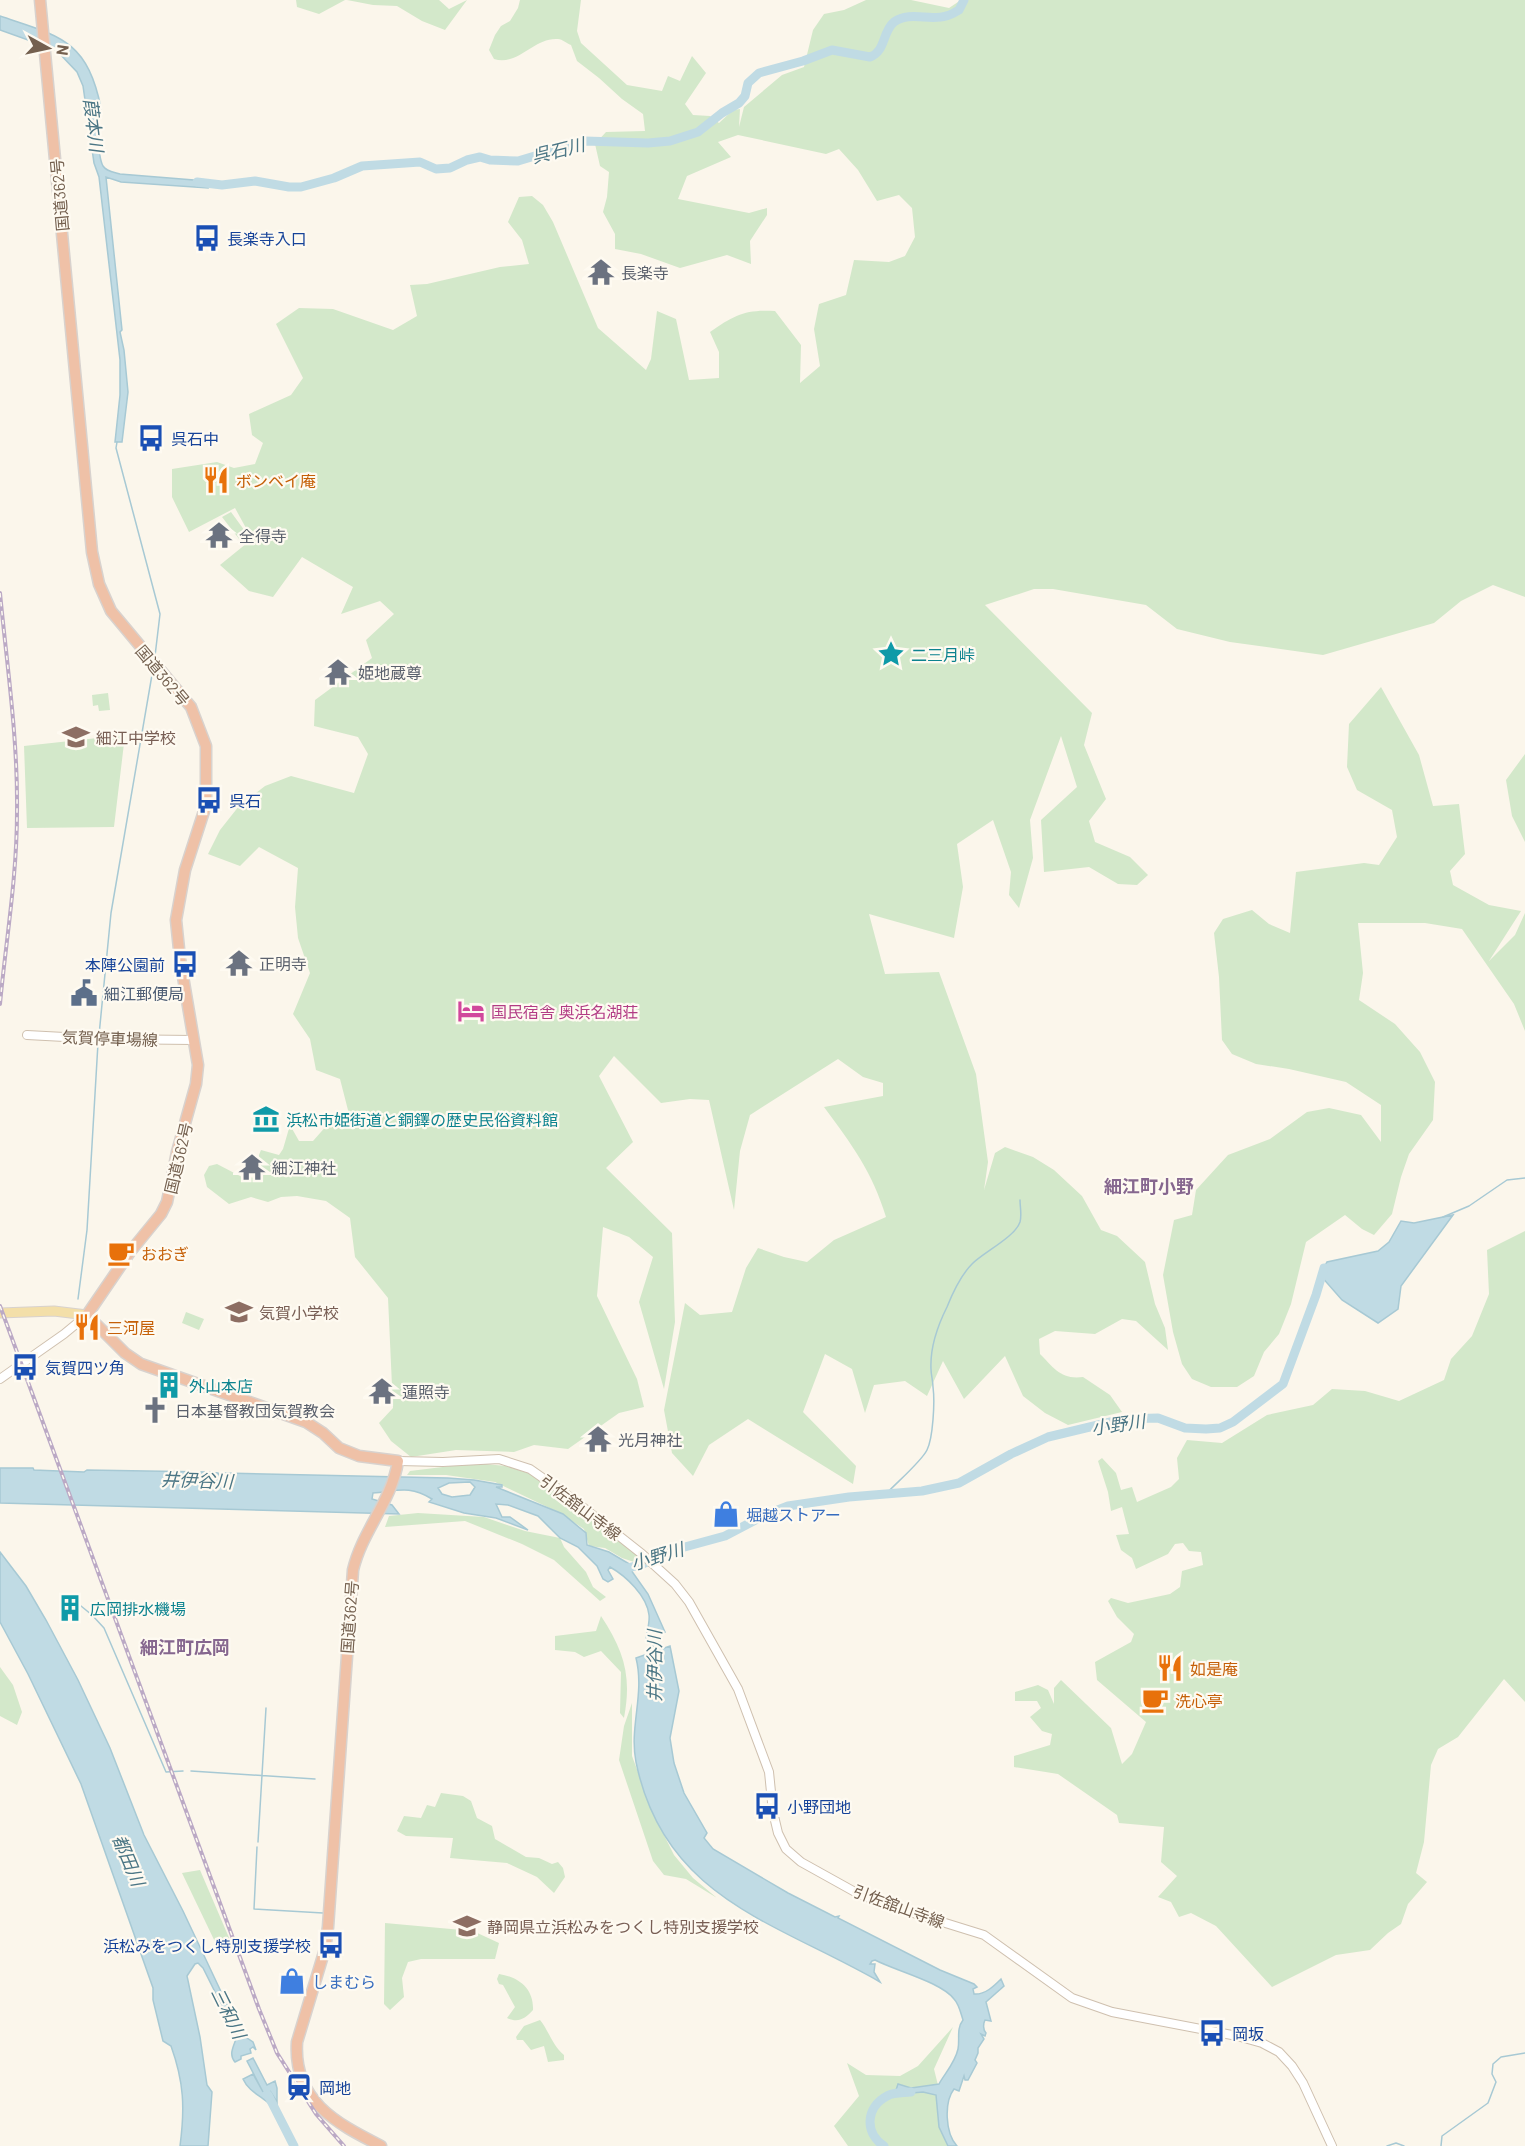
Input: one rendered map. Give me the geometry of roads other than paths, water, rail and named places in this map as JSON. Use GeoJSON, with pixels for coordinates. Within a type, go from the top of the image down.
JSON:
{"type":"FeatureCollection","features":[{"type":"Feature","properties":{"kind":"highway","name":"国道362号"},"geometry":{"type":"LineString","coordinates":[[40,0],[92,552],[99,585],[111,611],[190,707],[206,746],[206,805],[184,870],[176,920],[180,959],[198,1065],[196,1084],[177,1152],[167,1202],[161,1214],[130,1252],[87,1315]]}},
{"type":"Feature","properties":{"kind":"highway"},"geometry":{"type":"LineString","coordinates":[[87,1315],[125,1353],[141,1364],[306,1422],[323,1433],[339,1448],[359,1456],[397,1465]]}},
{"type":"Feature","properties":{"kind":"highway","name":"国道362号"},"geometry":{"type":"LineString","coordinates":[[381,2146],[343,2126],[326,2114],[305,2084],[296,2056],[297,2042],[325,1949],[328,1927],[353,1570],[357,1554],[390,1490],[397,1465]]}},
{"type":"Feature","properties":{"kind":"main road","name":"気賀停車場線"},"geometry":{"type":"LineString","coordinates":[[27,1035],[98,1039],[193,1040]]}},
{"type":"Feature","properties":{"kind":"main road"},"geometry":{"type":"LineString","coordinates":[[0,1313],[54,1311],[87,1315]]}},
{"type":"Feature","properties":{"kind":"main road"},"geometry":{"type":"LineString","coordinates":[[0,1380],[87,1315]]}},
{"type":"Feature","properties":{"kind":"main road","name":"引佐舘山寺線"},"geometry":{"type":"LineString","coordinates":[[397,1465],[499,1459],[530,1469],[570,1497],[654,1563],[689,1602],[738,1689],[769,1772],[773,1812],[778,1833],[786,1849],[801,1862],[855,1892],[881,1903],[984,1935],[1072,1998],[1112,2012],[1237,2036],[1262,2043],[1279,2052],[1303,2083],[1332,2146]]}},
{"type":"Feature","properties":{"kind":"water","name":"葭本川"},"geometry":{"type":"Polygon","coordinates":[[[0,16],[54,36],[78,54],[88,67],[101,108],[98,120],[99,146],[101,161],[106,170],[120,174],[206,181],[208,188],[121,182],[106,177],[122,330],[120,332],[128,392],[122,442],[115,442],[120,395],[120,360],[99,177],[94,163],[83,86],[77,72],[56,50],[0,30],[0,16]]]}},
{"type":"Feature","properties":{"kind":"water"},"geometry":{"type":"Polygon","coordinates":[[[1453,1215],[1401,1286],[1398,1309],[1378,1323],[1342,1300],[1320,1275],[1327,1262],[1378,1251],[1389,1242],[1401,1221],[1414,1223],[1453,1215]]]}},
{"type":"Feature","properties":{"kind":"water"},"geometry":{"type":"Polygon","coordinates":[[[0,1468],[84,1472],[87,1470],[207,1472],[223,1476],[224,1473],[448,1478],[502,1485],[502,1487],[496,1487],[563,1514],[586,1533],[587,1545],[609,1552],[631,1565],[631,1570],[648,1594],[665,1632],[646,1639],[649,1621],[647,1608],[640,1594],[629,1581],[610,1567],[608,1570],[613,1579],[608,1582],[603,1579],[597,1566],[578,1547],[560,1538],[538,1516],[508,1505],[496,1504],[502,1517],[510,1517],[528,1530],[496,1518],[464,1513],[429,1502],[432,1499],[410,1490],[373,1493],[372,1499],[392,1505],[399,1514],[0,1503],[0,1468]],[[470,1482],[449,1483],[438,1488],[442,1494],[452,1497],[470,1495],[475,1487],[470,1482]]]}},
{"type":"Feature","properties":{"kind":"water","name":"都田川"},"geometry":{"type":"Polygon","coordinates":[[[0,1552],[26,1586],[78,1680],[110,1748],[144,1835],[241,2034],[253,2042],[256,2050],[253,2047],[250,2049],[251,2053],[241,2056],[241,2059],[235,2062],[232,2053],[237,2036],[203,1968],[198,1963],[195,1964],[187,1976],[207,2085],[212,2092],[208,2146],[180,2146],[183,2119],[179,2071],[171,2046],[163,2041],[153,2000],[153,1988],[81,1784],[0,1622],[0,1552]]]}},
{"type":"Feature","properties":{"kind":"water"},"geometry":{"type":"Polygon","coordinates":[[[670,1646],[679,1691],[670,1738],[674,1763],[684,1793],[707,1833],[704,1838],[713,1849],[788,1893],[835,1917],[839,1916],[838,1918],[940,1970],[974,1984],[977,1987],[973,1989],[974,1994],[986,1992],[1001,1979],[1004,1986],[986,2002],[991,2021],[985,2020],[984,2022],[986,2033],[985,2036],[981,2034],[984,2039],[978,2048],[975,2060],[977,2063],[968,2080],[965,2080],[964,2076],[959,2091],[954,2089],[947,2109],[948,2126],[957,2146],[948,2146],[939,2127],[936,2095],[923,2092],[900,2094],[896,2090],[898,2084],[911,2088],[939,2084],[950,2068],[958,2049],[959,2030],[963,2020],[959,2006],[954,1999],[929,1982],[875,1960],[870,1964],[875,1964],[874,1972],[880,1982],[764,1922],[730,1901],[698,1876],[671,1846],[650,1808],[634,1749],[639,1685],[636,1658],[670,1646]]]}},
{"type":"Feature","properties":{"kind":"water"},"geometry":{"type":"Polygon","coordinates":[[[253,2058],[267,2085],[275,2081],[277,2102],[270,2091],[277,2104],[277,2113],[250,2089],[243,2079],[253,2074],[263,2092],[247,2061],[253,2058]]]}},
{"type":"Feature","properties":{"kind":"waterway","name":"呉石川"},"geometry":{"type":"LineString","coordinates":[[197,182],[222,185],[255,181],[301,187],[334,178],[362,166],[420,162],[436,169],[450,168],[480,157],[490,160],[518,161],[585,141],[648,143],[670,141],[698,132],[739,103],[745,96],[748,83],[759,73],[832,50],[870,57],[879,50],[887,31],[894,22],[906,17],[948,16],[959,10],[964,0]]}},
{"type":"Feature","properties":{"kind":"waterway"},"geometry":{"type":"LineString","coordinates":[[117,442],[116,448],[160,614],[155,656]]}},
{"type":"Feature","properties":{"kind":"waterway"},"geometry":{"type":"LineString","coordinates":[[99,1035],[111,913],[153,669]]}},
{"type":"Feature","properties":{"kind":"waterway"},"geometry":{"type":"LineString","coordinates":[[78,1299],[87,1230],[98,1043]]}},
{"type":"Feature","properties":{"kind":"waterway","name":"小野川"},"geometry":{"type":"LineString","coordinates":[[1443,1217],[1469,1206],[1507,1180],[1525,1178]]}},
{"type":"Feature","properties":{"kind":"waterway"},"geometry":{"type":"LineString","coordinates":[[886,1494],[927,1450],[934,1410],[931,1369],[933,1345],[952,1296],[960,1279],[972,1264],[1017,1228],[1021,1219],[1020,1200]]}},
{"type":"Feature","properties":{"kind":"waterway","name":"小野川"},"geometry":{"type":"LineString","coordinates":[[620,1566],[628,1568],[643,1564],[670,1551],[725,1536],[788,1506],[849,1497],[922,1491],[959,1483],[1011,1454],[1048,1437],[1123,1419],[1158,1418],[1185,1428],[1220,1428],[1233,1422],[1283,1384],[1325,1268]]}},
{"type":"Feature","properties":{"kind":"waterway"},"geometry":{"type":"LineString","coordinates":[[62,1600],[70,1597],[104,1628],[166,1772],[183,1771]]}},
{"type":"Feature","properties":{"kind":"waterway","name":"井伊谷川"},"geometry":{"type":"LineString","coordinates":[[654,1626],[656,1663]]}},
{"type":"Feature","properties":{"kind":"waterway"},"geometry":{"type":"LineString","coordinates":[[258,1842],[266,1708]]}},
{"type":"Feature","properties":{"kind":"waterway"},"geometry":{"type":"LineString","coordinates":[[191,1771],[315,1779]]}},
{"type":"Feature","properties":{"kind":"waterway"},"geometry":{"type":"LineString","coordinates":[[257,1847],[254,1909],[323,1913]]}},
{"type":"Feature","properties":{"kind":"waterway"},"geometry":{"type":"LineString","coordinates":[[1441,2146],[1442,2136],[1488,2103],[1496,2082],[1492,2074],[1493,2064],[1501,2057],[1525,2053]]}},
{"type":"Feature","properties":{"kind":"waterway","name":"井伊谷川"},"geometry":{"type":"LineString","coordinates":[[884,2146],[873,2134],[870,2120],[872,2113],[880,2101],[887,2096],[911,2092]]}},
{"type":"Feature","properties":{"kind":"waterway","name":"三和川"},"geometry":{"type":"LineString","coordinates":[[268,2095],[294,2146]]}},
{"type":"Feature","properties":{"kind":"waterway"},"geometry":{"type":"LineString","coordinates":[[1387,2146],[1396,2143],[1404,2146]]}},
{"type":"Feature","properties":{"kind":"railway"},"geometry":{"type":"LineString","coordinates":[[0,593],[14,730],[17,785],[17,836],[0,1004]]}},
{"type":"Feature","properties":{"kind":"railway"},"geometry":{"type":"LineString","coordinates":[[0,1306],[277,2053],[316,2114],[344,2146]]}},
{"type":"Feature","properties":{"kind":"place","name":"長楽寺入口"},"geometry":{"type":"Point","coordinates":[207,238]}},
{"type":"Feature","properties":{"kind":"place","name":"長楽寺"},"geometry":{"type":"Point","coordinates":[601,272]}},
{"type":"Feature","properties":{"kind":"place","name":"呉石中"},"geometry":{"type":"Point","coordinates":[151,438]}},
{"type":"Feature","properties":{"kind":"place","name":"ボンベイ庵"},"geometry":{"type":"Point","coordinates":[216,480]}},
{"type":"Feature","properties":{"kind":"place","name":"全得寺"},"geometry":{"type":"Point","coordinates":[219,535]}},
{"type":"Feature","properties":{"kind":"place","name":"二三月峠"},"geometry":{"type":"Point","coordinates":[891,654]}},
{"type":"Feature","properties":{"kind":"place","name":"姫地蔵尊"},"geometry":{"type":"Point","coordinates":[338,672]}},
{"type":"Feature","properties":{"kind":"place","name":"細江中学校"},"geometry":{"type":"Point","coordinates":[76,737]}},
{"type":"Feature","properties":{"kind":"place","name":"呉石"},"geometry":{"type":"Point","coordinates":[209,800]}},
{"type":"Feature","properties":{"kind":"place","name":"正明寺"},"geometry":{"type":"Point","coordinates":[239,963]}},
{"type":"Feature","properties":{"kind":"place","name":"本陣公園前"},"geometry":{"type":"Point","coordinates":[185,964]}},
{"type":"Feature","properties":{"kind":"place","name":"細江郵便局"},"geometry":{"type":"Point","coordinates":[84,993]}},
{"type":"Feature","properties":{"kind":"place","name":"国民宿舎 奥浜名湖荘"},"geometry":{"type":"Point","coordinates":[471,1011]}},
{"type":"Feature","properties":{"kind":"place","name":"浜松市姫街道と銅鐸の歴史民俗資料館"},"geometry":{"type":"Point","coordinates":[266,1119]}},
{"type":"Feature","properties":{"kind":"place","name":"細江神社"},"geometry":{"type":"Point","coordinates":[252,1167]}},
{"type":"Feature","properties":{"kind":"place","name":"おおぎ"},"geometry":{"type":"Point","coordinates":[121,1253]}},
{"type":"Feature","properties":{"kind":"place","name":"気賀小学校"},"geometry":{"type":"Point","coordinates":[239,1312]}},
{"type":"Feature","properties":{"kind":"place","name":"三河屋"},"geometry":{"type":"Point","coordinates":[87,1327]}},
{"type":"Feature","properties":{"kind":"place","name":"気賀四ツ角"},"geometry":{"type":"Point","coordinates":[25,1367]}},
{"type":"Feature","properties":{"kind":"place","name":"外山本店"},"geometry":{"type":"Point","coordinates":[169,1385]}},
{"type":"Feature","properties":{"kind":"place","name":"蓮照寺"},"geometry":{"type":"Point","coordinates":[382,1391]}},
{"type":"Feature","properties":{"kind":"place","name":"日本基督教団気賀教会"},"geometry":{"type":"Point","coordinates":[155,1410]}},
{"type":"Feature","properties":{"kind":"place","name":"光月神社"},"geometry":{"type":"Point","coordinates":[598,1439]}},
{"type":"Feature","properties":{"kind":"place","name":"堀越ストアー"},"geometry":{"type":"Point","coordinates":[726,1514]}},
{"type":"Feature","properties":{"kind":"place","name":"広岡排水機場"},"geometry":{"type":"Point","coordinates":[70,1608]}},
{"type":"Feature","properties":{"kind":"place","name":"如是庵"},"geometry":{"type":"Point","coordinates":[1170,1668]}},
{"type":"Feature","properties":{"kind":"place","name":"洗心亭"},"geometry":{"type":"Point","coordinates":[1155,1700]}},
{"type":"Feature","properties":{"kind":"place","name":"小野団地"},"geometry":{"type":"Point","coordinates":[767,1806]}},
{"type":"Feature","properties":{"kind":"place","name":"静岡県立浜松みをつくし特別支援学校"},"geometry":{"type":"Point","coordinates":[467,1926]}},
{"type":"Feature","properties":{"kind":"place","name":"浜松みをつくし特別支援学校"},"geometry":{"type":"Point","coordinates":[331,1945]}},
{"type":"Feature","properties":{"kind":"place","name":"しまむら"},"geometry":{"type":"Point","coordinates":[292,1981]}},
{"type":"Feature","properties":{"kind":"place","name":"岡坂"},"geometry":{"type":"Point","coordinates":[1212,2033]}},
{"type":"Feature","properties":{"kind":"place","name":"岡地"},"geometry":{"type":"Point","coordinates":[299,2087]}},
{"type":"Feature","properties":{"kind":"district","name":"細江町小野"},"geometry":{"type":"Point","coordinates":[1149,1186]}},
{"type":"Feature","properties":{"kind":"district","name":"細江町広岡"},"geometry":{"type":"Point","coordinates":[185,1647]}}]}
